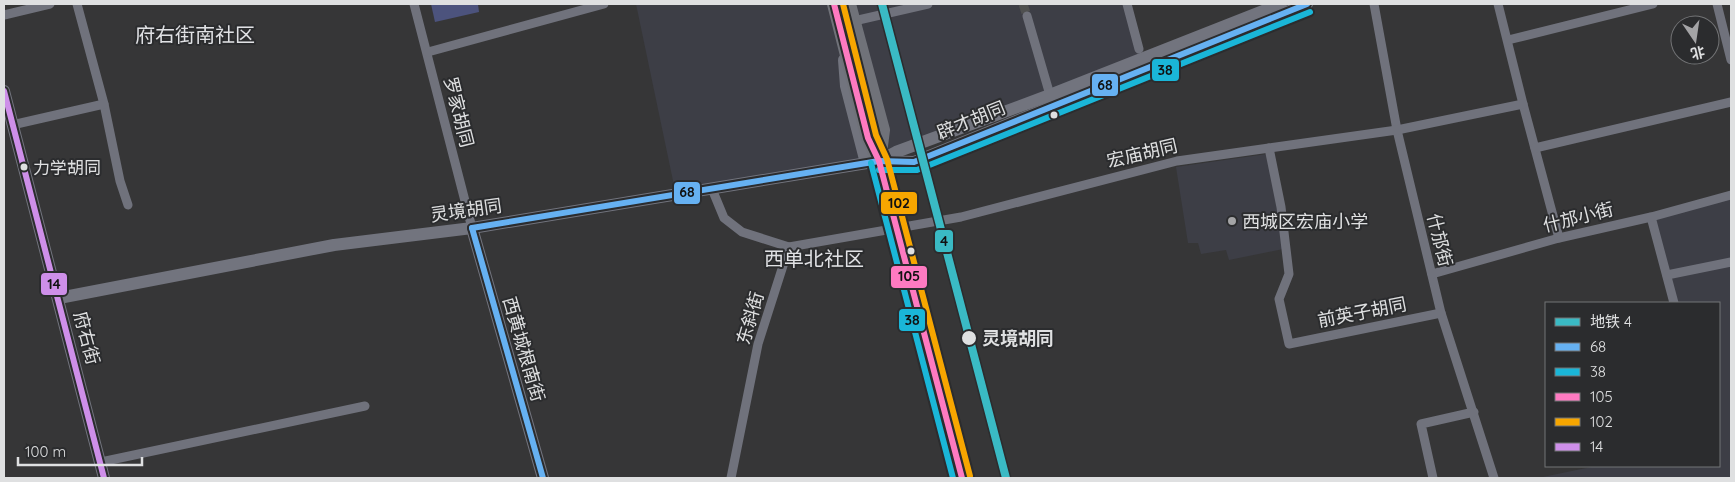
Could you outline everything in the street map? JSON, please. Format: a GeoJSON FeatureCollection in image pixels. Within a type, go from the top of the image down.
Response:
{"type":"FeatureCollection","features":[{"type":"Feature","properties":{"kind":"main road"},"geometry":{"type":"LineString","coordinates":[[834,4],[873,162],[898,228],[962,478]]}},
{"type":"Feature","properties":{"kind":"main road"},"geometry":{"type":"LineString","coordinates":[[850,4],[883,130],[873,162]]}},
{"type":"Feature","properties":{"kind":"main road","name":"辟才胡同"},"geometry":{"type":"LineString","coordinates":[[873,162],[1050,95],[1280,4]]}},
{"type":"Feature","properties":{"kind":"main road","name":"辟才胡同"},"geometry":{"type":"LineString","coordinates":[[873,162],[914,162],[1307,4]]}},
{"type":"Feature","properties":{"kind":"main road","name":"府右街"},"geometry":{"type":"LineString","coordinates":[[4,91],[104,478]]}},
{"type":"Feature","properties":{"kind":"main road","name":"灵境胡同"},"geometry":{"type":"LineString","coordinates":[[59,298],[334,245],[472,228],[873,162]]}},
{"type":"Feature","properties":{"kind":"main road","name":"西黄城根南街"},"geometry":{"type":"LineString","coordinates":[[472,228],[543,478]]}},
{"type":"Feature","properties":{"kind":"street"},"geometry":{"type":"LineString","coordinates":[[4,15],[50,4]]}},
{"type":"Feature","properties":{"kind":"street"},"geometry":{"type":"LineString","coordinates":[[77,4],[104,104],[120,181],[128,205]]}},
{"type":"Feature","properties":{"kind":"street","name":"罗家胡同"},"geometry":{"type":"LineString","coordinates":[[414,4],[428,52],[472,228]]}},
{"type":"Feature","properties":{"kind":"street"},"geometry":{"type":"LineString","coordinates":[[428,52],[604,4]]}},
{"type":"Feature","properties":{"kind":"street"},"geometry":{"type":"LineString","coordinates":[[854,21],[928,4]]}},
{"type":"Feature","properties":{"kind":"street"},"geometry":{"type":"LineString","coordinates":[[1127,4],[1139,49]]}},
{"type":"Feature","properties":{"kind":"street","name":"什邡街"},"geometry":{"type":"LineString","coordinates":[[1374,4],[1397,130],[1441,313],[1494,478]]}},
{"type":"Feature","properties":{"kind":"street"},"geometry":{"type":"LineString","coordinates":[[1498,4],[1559,238]]}},
{"type":"Feature","properties":{"kind":"street"},"geometry":{"type":"LineString","coordinates":[[1508,40],[1652,4]]}},
{"type":"Feature","properties":{"kind":"street"},"geometry":{"type":"LineString","coordinates":[[1717,4],[1731,58]]}},
{"type":"Feature","properties":{"kind":"street"},"geometry":{"type":"LineString","coordinates":[[1027,16],[1050,95]]}},
{"type":"Feature","properties":{"kind":"street"},"geometry":{"type":"LineString","coordinates":[[1535,148],[1731,102]]}},
{"type":"Feature","properties":{"kind":"street"},"geometry":{"type":"LineString","coordinates":[[12,125],[104,104]]}},
{"type":"Feature","properties":{"kind":"street","name":"宏庙胡同"},"geometry":{"type":"LineString","coordinates":[[898,228],[961,217],[1177,161],[1397,130],[1523,104]]}},
{"type":"Feature","properties":{"kind":"street","name":"前英子胡同"},"geometry":{"type":"LineString","coordinates":[[1269,148],[1281,206],[1289,274],[1278,299],[1289,344],[1441,313]]}},
{"type":"Feature","properties":{"kind":"street"},"geometry":{"type":"LineString","coordinates":[[712,189],[724,218],[742,232],[789,247],[898,228]]}},
{"type":"Feature","properties":{"kind":"street","name":"什邡小街"},"geometry":{"type":"LineString","coordinates":[[1432,274],[1559,238],[1651,217],[1731,195]]}},
{"type":"Feature","properties":{"kind":"street"},"geometry":{"type":"LineString","coordinates":[[1651,217],[1674,302]]}},
{"type":"Feature","properties":{"kind":"street","name":"东斜街"},"geometry":{"type":"LineString","coordinates":[[731,478],[758,344],[789,247]]}},
{"type":"Feature","properties":{"kind":"street"},"geometry":{"type":"LineString","coordinates":[[1667,276],[1731,262]]}},
{"type":"Feature","properties":{"kind":"street"},"geometry":{"type":"LineString","coordinates":[[101,462],[365,406]]}},
{"type":"Feature","properties":{"kind":"street"},"geometry":{"type":"LineString","coordinates":[[1433,478],[1421,424],[1474,412]]}},
{"type":"Feature","properties":{"kind":"shaded area"},"geometry":{"type":"Polygon","coordinates":[[[431,4],[478,4],[479,12],[435,22],[431,4]]]}},
{"type":"Feature","properties":{"kind":"shaded area"},"geometry":{"type":"Polygon","coordinates":[[[636,4],[1127,4],[1141,58],[887,157],[676,195],[636,4]]]}},
{"type":"Feature","properties":{"kind":"shaded area","name":"西城区宏庙小学"},"geometry":{"type":"Polygon","coordinates":[[[1267,154],[1283,249],[1229,260],[1226,250],[1201,254],[1198,243],[1188,243],[1176,167],[1267,154]]]}},
{"type":"Feature","properties":{"kind":"shaded area"},"geometry":{"type":"Polygon","coordinates":[[[1731,195],[1731,478],[1538,478],[1591,467],[1720,467],[1720,302],[1673,302],[1651,217],[1731,195]]]}},
{"type":"Feature","properties":{"kind":"tunnel"},"geometry":{"type":"LineString","coordinates":[[1023,4],[1027,16]]}},
{"type":"Feature","properties":{"kind":"metro line","name":"4"},"geometry":{"type":"LineString","coordinates":[[882,4],[1006,478]]}},
{"type":"Feature","properties":{"kind":"transit line","name":"105"},"geometry":{"type":"LineString","coordinates":[[834,4],[868,138],[879,161],[962,478]]}},
{"type":"Feature","properties":{"kind":"transit line","name":"102"},"geometry":{"type":"LineString","coordinates":[[843,4],[876,135],[887,159],[970,476]]}},
{"type":"Feature","properties":{"kind":"transit line","name":"68"},"geometry":{"type":"LineString","coordinates":[[472,228],[879,161],[914,162],[1307,4]]}},
{"type":"Feature","properties":{"kind":"transit line","name":"38"},"geometry":{"type":"LineString","coordinates":[[879,170],[917,170],[1310,12]]}},
{"type":"Feature","properties":{"kind":"transit line","name":"14"},"geometry":{"type":"LineString","coordinates":[[4,91],[104,478]]}},
{"type":"Feature","properties":{"kind":"transit line","name":"38"},"geometry":{"type":"LineString","coordinates":[[871,163],[953,478]]}},
{"type":"Feature","properties":{"kind":"transit line","name":"68"},"geometry":{"type":"LineString","coordinates":[[472,228],[543,478]]}},
{"type":"Feature","properties":{"kind":"place","name":"力学胡同"},"geometry":{"type":"Point","coordinates":[24,167]}},
{"type":"Feature","properties":{"kind":"place","name":"西城区宏庙小学"},"geometry":{"type":"Point","coordinates":[1232,221]}},
{"type":"Feature","properties":{"kind":"place","name":"灵境胡同"},"geometry":{"type":"Point","coordinates":[969,338]}},
{"type":"Feature","properties":{"kind":"district","name":"府右街南社区"},"geometry":{"type":"Point","coordinates":[195,34]}},
{"type":"Feature","properties":{"kind":"district","name":"西单北社区"},"geometry":{"type":"Point","coordinates":[814,258]}}]}
